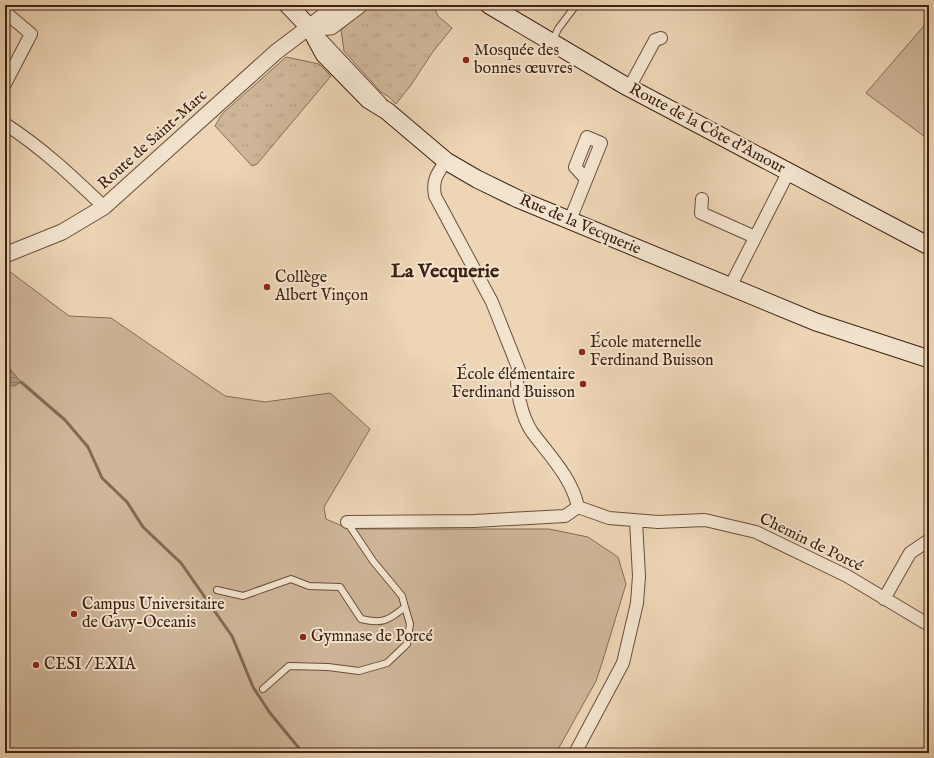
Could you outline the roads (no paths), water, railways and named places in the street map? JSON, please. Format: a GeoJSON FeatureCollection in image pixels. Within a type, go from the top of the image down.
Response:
{"type":"FeatureCollection","features":[{"type":"Feature","properties":{"kind":"main road","name":"Rue de la Vecquerie"},"geometry":{"type":"LineString","coordinates":[[288,5],[310,28],[324,54],[369,100],[387,111],[446,161],[498,189],[730,287],[851,335],[929,359]]}},
{"type":"Feature","properties":{"kind":"main road","name":"Route de la Côte d'Amour"},"geometry":{"type":"LineString","coordinates":[[489,5],[630,88],[929,245]]}},
{"type":"Feature","properties":{"kind":"street","name":"Route de Saint-Marc"},"geometry":{"type":"LineString","coordinates":[[5,255],[62,232],[104,208],[276,52],[301,32],[310,28],[338,5]]}},
{"type":"Feature","properties":{"kind":"street"},"geometry":{"type":"LineString","coordinates":[[310,28],[331,27],[360,5]]}},
{"type":"Feature","properties":{"kind":"street"},"geometry":{"type":"LineString","coordinates":[[5,12],[31,34],[5,84]]}},
{"type":"Feature","properties":{"kind":"street"},"geometry":{"type":"LineString","coordinates":[[630,88],[655,40],[661,38]]}},
{"type":"Feature","properties":{"kind":"street"},"geometry":{"type":"LineString","coordinates":[[5,124],[20,134],[68,173],[104,208]]}},
{"type":"Feature","properties":{"kind":"street"},"geometry":{"type":"LineString","coordinates":[[347,522],[474,521],[565,516],[578,507],[575,493],[541,442],[531,431],[518,396],[516,376],[519,370],[492,302],[435,196],[433,186],[435,178],[446,161]]}},
{"type":"Feature","properties":{"kind":"street"},"geometry":{"type":"LineString","coordinates":[[730,287],[789,171]]}},
{"type":"Feature","properties":{"kind":"street"},"geometry":{"type":"LineString","coordinates":[[570,220],[586,179]]}},
{"type":"Feature","properties":{"kind":"street"},"geometry":{"type":"LineString","coordinates":[[702,199],[701,213],[755,237]]}},
{"type":"Feature","properties":{"kind":"street","name":"Chemin de Porcé"},"geometry":{"type":"LineString","coordinates":[[578,507],[609,518],[658,522],[705,520],[756,532],[847,576],[929,625]]}},
{"type":"Feature","properties":{"kind":"street"},"geometry":{"type":"LineString","coordinates":[[575,753],[623,663],[637,603],[639,576],[636,520]]}},
{"type":"Feature","properties":{"kind":"street"},"geometry":{"type":"LineString","coordinates":[[884,599],[910,553],[929,540]]}},
{"type":"Feature","properties":{"kind":"lane"},"geometry":{"type":"LineString","coordinates":[[554,38],[558,29],[576,5]]}},
{"type":"Feature","properties":{"kind":"lane"},"geometry":{"type":"LineString","coordinates":[[263,689],[289,666],[328,667],[359,671],[387,663],[407,644],[410,624],[402,596],[373,561],[347,522]]}},
{"type":"Feature","properties":{"kind":"lane"},"geometry":{"type":"LineString","coordinates":[[216,590],[243,596],[291,579],[309,586],[340,587],[360,619],[374,622],[389,620],[405,607]]}},
{"type":"Feature","properties":{"kind":"waterway"},"geometry":{"type":"LineString","coordinates":[[21,382],[65,420],[88,447],[102,478],[127,502],[143,527],[181,563],[232,636],[253,687],[270,713],[303,753]]}},
{"type":"Feature","properties":{"kind":"place","name":"Mosquée des bonnes œuvres"},"geometry":{"type":"Point","coordinates":[466,60]}},
{"type":"Feature","properties":{"kind":"place","name":"Collège Albert Vinçon"},"geometry":{"type":"Point","coordinates":[267,287]}},
{"type":"Feature","properties":{"kind":"place","name":"École maternelle Ferdinand Buisson"},"geometry":{"type":"Point","coordinates":[582,352]}},
{"type":"Feature","properties":{"kind":"place","name":"École élémentaire Ferdinand Buisson"},"geometry":{"type":"Point","coordinates":[583,384]}},
{"type":"Feature","properties":{"kind":"place","name":"Campus Universitaire de Gavy-Oceanis"},"geometry":{"type":"Point","coordinates":[74,614]}},
{"type":"Feature","properties":{"kind":"place","name":"Gymnase de Porcé"},"geometry":{"type":"Point","coordinates":[303,637]}},
{"type":"Feature","properties":{"kind":"place","name":"CESI / EXIA"},"geometry":{"type":"Point","coordinates":[36,665]}},
{"type":"Feature","properties":{"kind":"district","name":"La Vecquerie"},"geometry":{"type":"Point","coordinates":[445,271]}}]}
